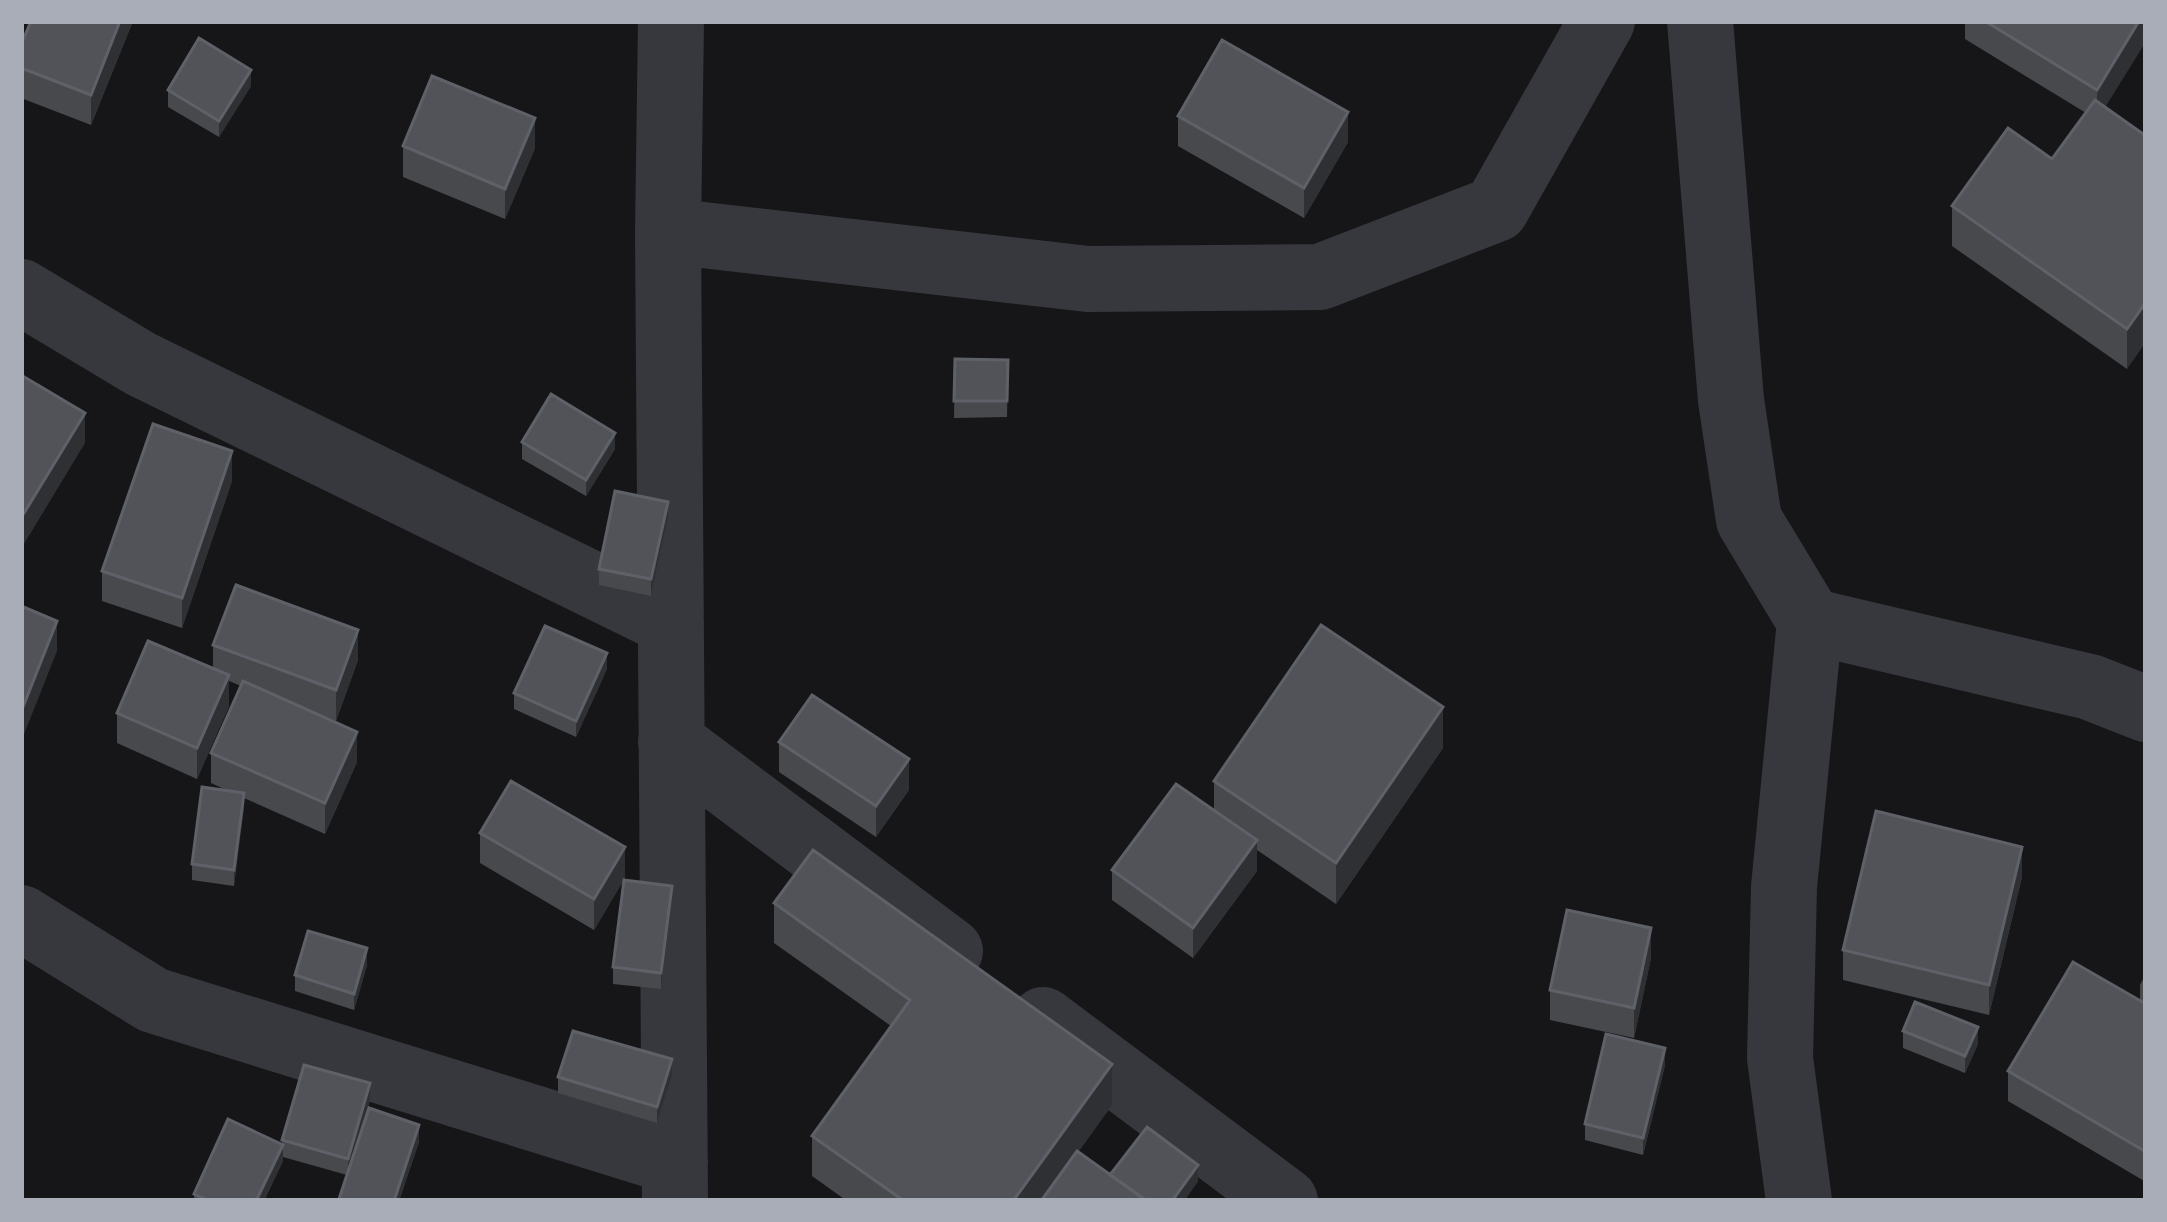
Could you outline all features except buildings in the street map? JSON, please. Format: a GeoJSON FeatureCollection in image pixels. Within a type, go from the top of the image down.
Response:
{"type":"FeatureCollection","features":[{"type":"Feature","properties":{"kind":"street"},"geometry":{"type":"LineString","coordinates":[[668,230],[1088,279],[1320,277],[1496,209],[1603,21]]}},
{"type":"Feature","properties":{"kind":"street"},"geometry":{"type":"LineString","coordinates":[[1700,21],[1731,400],[1749,520],[1810,621],[1784,887],[1780,1037],[1799,1201]]}},
{"type":"Feature","properties":{"kind":"street"},"geometry":{"type":"LineString","coordinates":[[21,918],[153,1000],[675,1182],[668,230],[656,31]]}},
{"type":"Feature","properties":{"kind":"street"},"geometry":{"type":"LineString","coordinates":[[21,292],[141,364],[670,623]]}},
{"type":"Feature","properties":{"kind":"street"},"geometry":{"type":"LineString","coordinates":[[1810,621],[2090,687],[2146,709]]}},
{"type":"Feature","properties":{"kind":"street"},"geometry":{"type":"LineString","coordinates":[[671,742],[1285,1201]]}}]}
